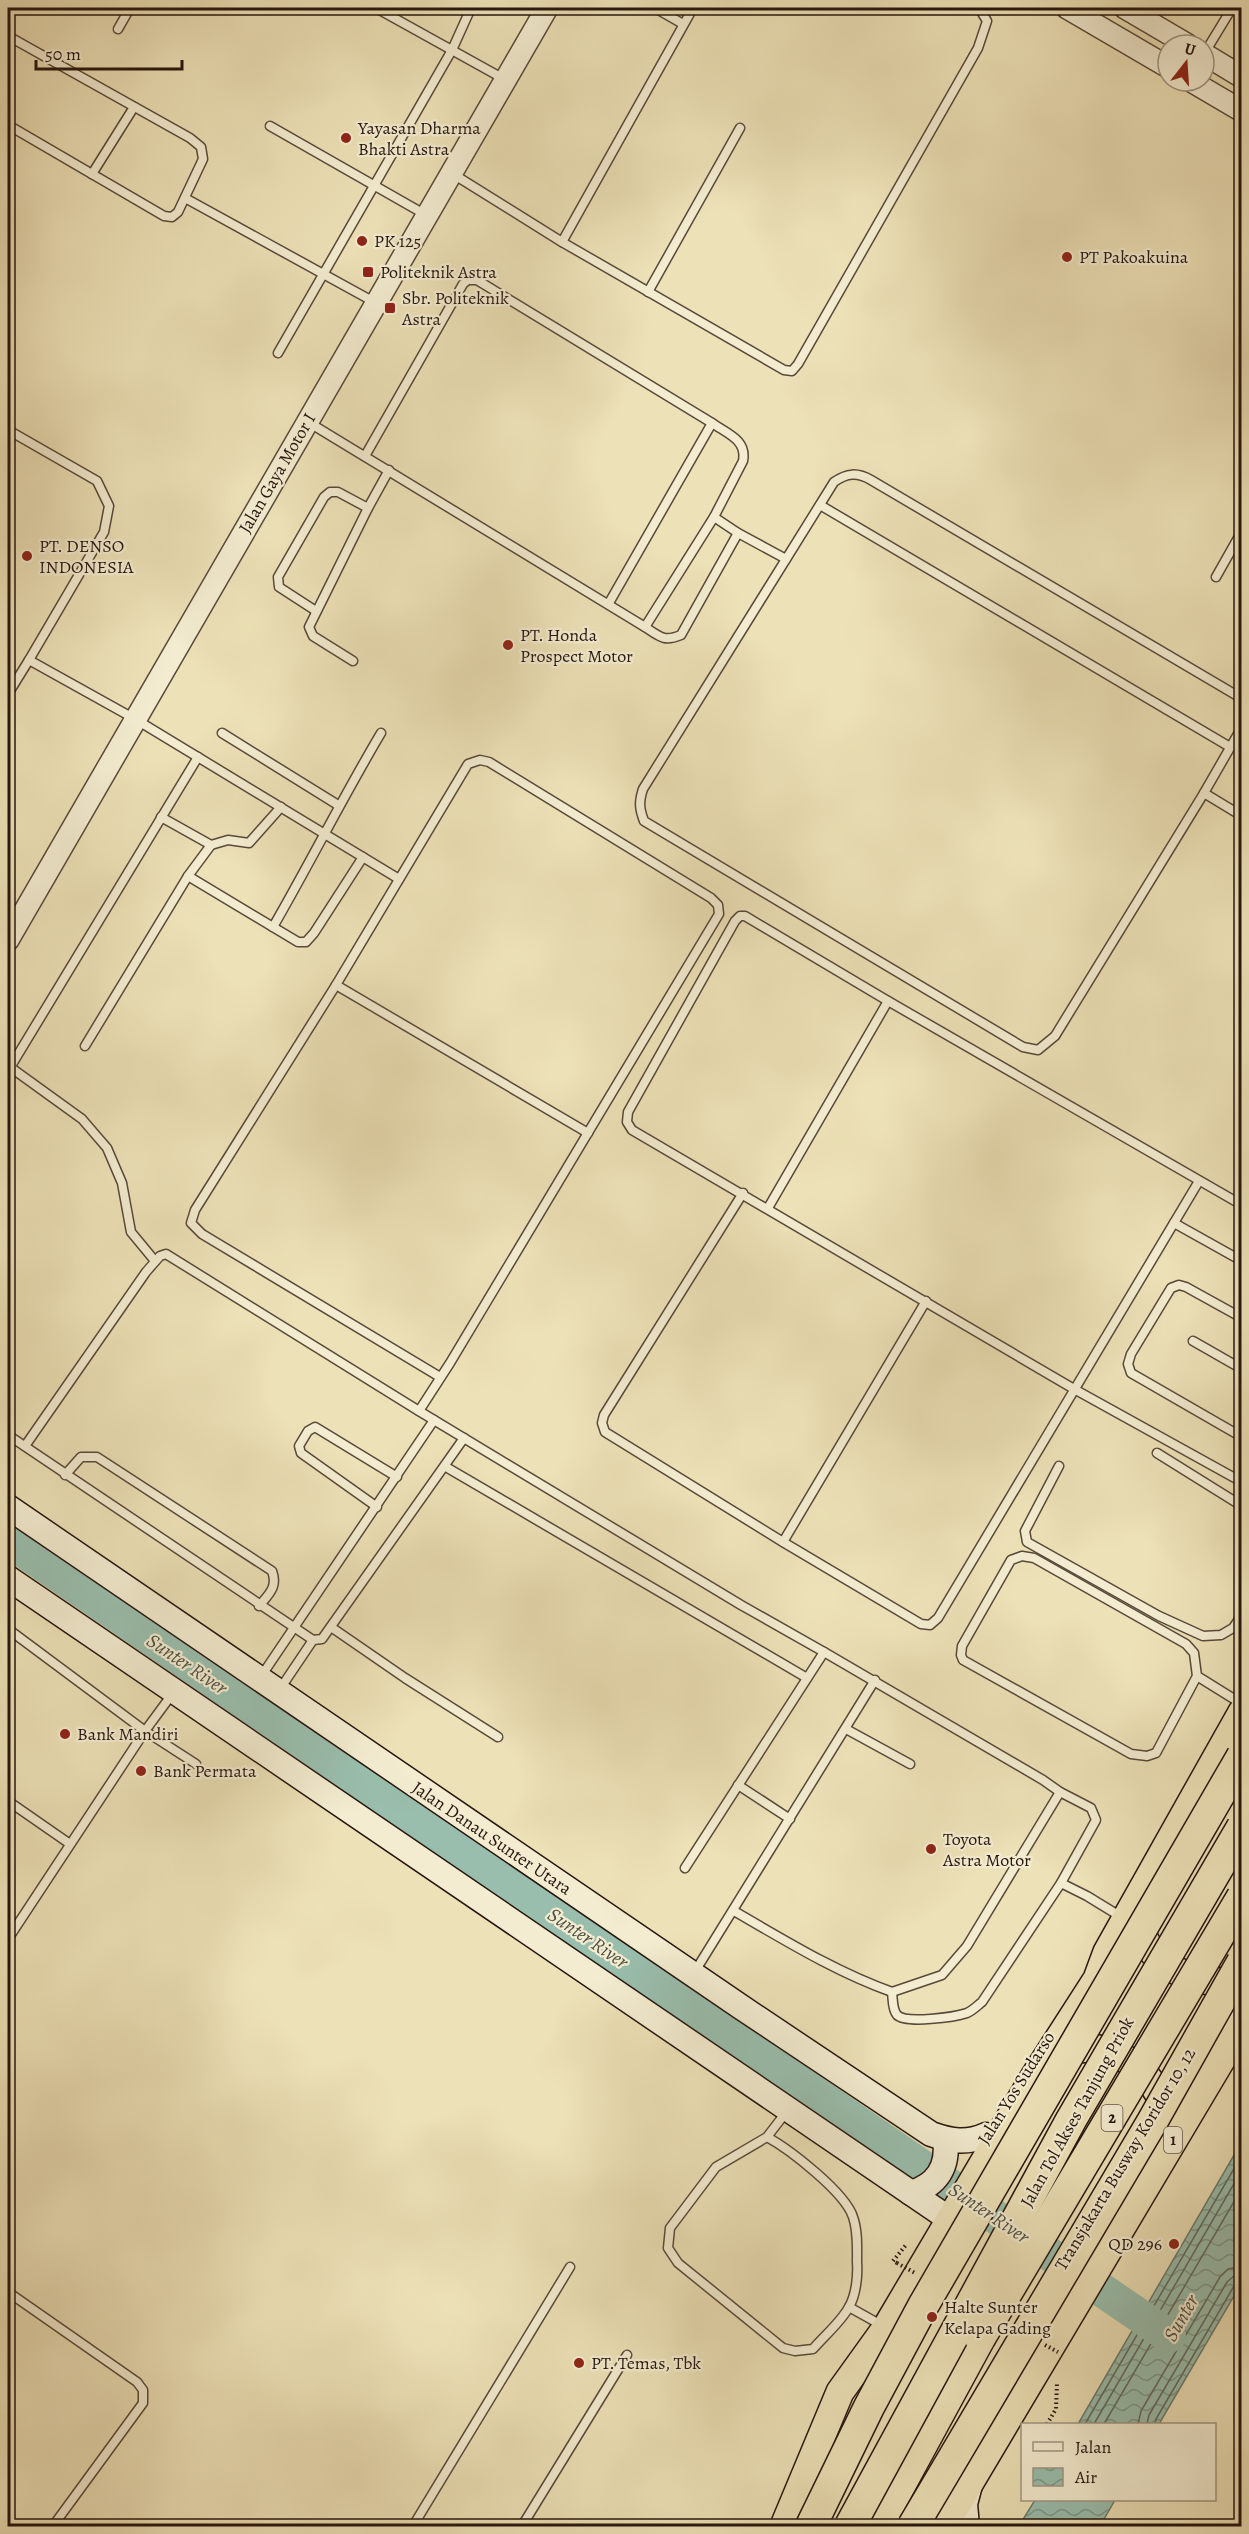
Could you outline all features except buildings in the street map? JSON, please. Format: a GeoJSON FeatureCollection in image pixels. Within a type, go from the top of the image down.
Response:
{"type":"FeatureCollection","features":[{"type":"Feature","properties":{"kind":"highway","name":"Jalan Yos Sudarso"},"geometry":{"type":"LineString","coordinates":[[945,2194],[1036,2074],[1096,1979],[1107,1952],[1242,1712]]}},
{"type":"Feature","properties":{"kind":"highway"},"geometry":{"type":"LineString","coordinates":[[811,2526],[869,2407],[923,2306],[1242,1756]]}},
{"type":"Feature","properties":{"kind":"highway","name":"Jalan Tol Akses Tanjung Priok"},"geometry":{"type":"LineString","coordinates":[[850,2526],[1071,2120],[1242,1827]]}},
{"type":"Feature","properties":{"kind":"highway"},"geometry":{"type":"LineString","coordinates":[[1143,1890],[1140,1906],[1141,1931],[1158,1957],[1182,1975],[1197,1980],[1228,1983],[1242,1980]]}},
{"type":"Feature","properties":{"kind":"highway","name":"Jalan Tol Akses Tanjung Priok"},"geometry":{"type":"LineString","coordinates":[[878,2526],[980,2338],[1242,1897]]}},
{"type":"Feature","properties":{"kind":"highway","name":"Jalan Yos Sudarso"},"geometry":{"type":"LineString","coordinates":[[793,2526],[850,2395],[878,2344],[945,2194],[986,2135],[1088,1974],[1107,1952]]}},
{"type":"Feature","properties":{"kind":"highway"},"geometry":{"type":"LineString","coordinates":[[913,2526],[1152,2122],[1242,1962]]}},
{"type":"Feature","properties":{"kind":"highway","name":"1"},"geometry":{"type":"LineString","coordinates":[[944,2526],[1106,2256],[1167,2131],[1242,2025]]}},
{"type":"Feature","properties":{"kind":"highway"},"geometry":{"type":"LineString","coordinates":[[1036,2074],[1056,2058],[1076,2049],[1091,2049],[1121,2056],[1146,2074],[1155,2087],[1163,2101],[1167,2131]]}},
{"type":"Feature","properties":{"kind":"highway","name":"Jalan Yos Sudarso"},"geometry":{"type":"LineString","coordinates":[[784,2526],[840,2392],[878,2344]]}},
{"type":"Feature","properties":{"kind":"main road","name":"Jalan Danau Sunter Utara"},"geometry":{"type":"LineString","coordinates":[[8,1507],[693,1975],[931,2134],[964,2142],[986,2135]]}},
{"type":"Feature","properties":{"kind":"main road"},"geometry":{"type":"LineString","coordinates":[[8,1578],[788,2110],[945,2194],[945,2139]]}},
{"type":"Feature","properties":{"kind":"main road"},"geometry":{"type":"LineString","coordinates":[[967,2526],[965,2505],[970,2482]]}},
{"type":"Feature","properties":{"kind":"street","name":"Jalan Gaya Motor I"},"geometry":{"type":"LineString","coordinates":[[8,940],[547,8]]}},
{"type":"Feature","properties":{"kind":"street"},"geometry":{"type":"LineString","coordinates":[[1067,8],[1156,60]]}},
{"type":"Feature","properties":{"kind":"street"},"geometry":{"type":"LineString","coordinates":[[1125,8],[1168,33]]}},
{"type":"Feature","properties":{"kind":"street"},"geometry":{"type":"LineString","coordinates":[[1215,95],[1235,74],[1216,62]]}},
{"type":"Feature","properties":{"kind":"street"},"geometry":{"type":"LineString","coordinates":[[1212,93],[1242,111]]}},
{"type":"Feature","properties":{"kind":"lane"},"geometry":{"type":"LineString","coordinates":[[118,29],[130,8]]}},
{"type":"Feature","properties":{"kind":"lane"},"geometry":{"type":"LineString","coordinates":[[376,8],[505,80]]}},
{"type":"Feature","properties":{"kind":"lane"},"geometry":{"type":"LineString","coordinates":[[278,353],[452,50],[471,8]]}},
{"type":"Feature","properties":{"kind":"lane"},"geometry":{"type":"LineString","coordinates":[[655,8],[683,24]]}},
{"type":"Feature","properties":{"kind":"lane"},"geometry":{"type":"LineString","coordinates":[[562,242],[693,8]]}},
{"type":"Feature","properties":{"kind":"lane"},"geometry":{"type":"LineString","coordinates":[[451,173],[648,292],[784,370],[792,371],[978,48],[987,21],[979,8]]}},
{"type":"Feature","properties":{"kind":"lane"},"geometry":{"type":"LineString","coordinates":[[1216,34],[1232,8]]}},
{"type":"Feature","properties":{"kind":"lane"},"geometry":{"type":"LineString","coordinates":[[8,36],[190,138],[201,147],[203,159],[178,212],[172,217],[164,216],[8,125]]}},
{"type":"Feature","properties":{"kind":"lane"},"geometry":{"type":"LineString","coordinates":[[92,174],[134,107]]}},
{"type":"Feature","properties":{"kind":"lane"},"geometry":{"type":"LineString","coordinates":[[270,126],[426,215]]}},
{"type":"Feature","properties":{"kind":"lane"},"geometry":{"type":"LineString","coordinates":[[648,292],[740,129]]}},
{"type":"Feature","properties":{"kind":"lane"},"geometry":{"type":"LineString","coordinates":[[185,198],[376,303]]}},
{"type":"Feature","properties":{"kind":"lane"},"geometry":{"type":"LineString","coordinates":[[365,456],[463,284],[468,280],[477,280],[712,423],[742,443],[745,451],[743,461],[714,517],[645,627]]}},
{"type":"Feature","properties":{"kind":"lane"},"geometry":{"type":"LineString","coordinates":[[307,421],[609,603],[662,638],[670,639],[681,635],[738,533]]}},
{"type":"Feature","properties":{"kind":"lane"},"geometry":{"type":"LineString","coordinates":[[609,603],[712,423]]}},
{"type":"Feature","properties":{"kind":"lane"},"geometry":{"type":"LineString","coordinates":[[8,430],[98,481],[109,506],[104,532],[8,694]]}},
{"type":"Feature","properties":{"kind":"lane"},"geometry":{"type":"LineString","coordinates":[[354,662],[313,636],[309,627],[389,470]]}},
{"type":"Feature","properties":{"kind":"lane"},"geometry":{"type":"LineString","coordinates":[[1242,702],[1226,689],[860,474],[842,476],[834,482],[643,789],[639,800],[644,821],[1023,1047],[1038,1050],[1055,1036],[1204,794],[1242,727]]}},
{"type":"Feature","properties":{"kind":"lane"},"geometry":{"type":"LineString","coordinates":[[316,611],[279,587],[278,577],[324,497],[330,492],[338,492],[368,508]]}},
{"type":"Feature","properties":{"kind":"lane"},"geometry":{"type":"LineString","coordinates":[[820,505],[1230,747]]}},
{"type":"Feature","properties":{"kind":"lane"},"geometry":{"type":"LineString","coordinates":[[714,517],[786,559]]}},
{"type":"Feature","properties":{"kind":"lane"},"geometry":{"type":"LineString","coordinates":[[1216,577],[1242,531]]}},
{"type":"Feature","properties":{"kind":"lane"},"geometry":{"type":"LineString","coordinates":[[29,660],[135,719],[399,879]]}},
{"type":"Feature","properties":{"kind":"lane"},"geometry":{"type":"LineString","coordinates":[[222,733],[338,805]]}},
{"type":"Feature","properties":{"kind":"lane"},"geometry":{"type":"LineString","coordinates":[[273,927],[326,834],[338,805],[381,733]]}},
{"type":"Feature","properties":{"kind":"lane"},"geometry":{"type":"LineString","coordinates":[[155,1261],[131,1232],[122,1183],[107,1148],[82,1119],[9,1069],[198,757]]}},
{"type":"Feature","properties":{"kind":"lane"},"geometry":{"type":"LineString","coordinates":[[419,1411],[440,1377],[588,1133],[719,914],[718,905],[711,898],[500,769],[480,760],[468,764],[336,985],[195,1210],[191,1223],[202,1234],[440,1377]]}},
{"type":"Feature","properties":{"kind":"lane"},"geometry":{"type":"LineString","coordinates":[[1204,794],[1242,816]]}},
{"type":"Feature","properties":{"kind":"lane"},"geometry":{"type":"LineString","coordinates":[[85,1046],[188,876],[211,845],[228,840],[249,843],[280,807]]}},
{"type":"Feature","properties":{"kind":"lane"},"geometry":{"type":"LineString","coordinates":[[161,817],[211,845]]}},
{"type":"Feature","properties":{"kind":"lane"},"geometry":{"type":"LineString","coordinates":[[188,876],[298,942],[306,942],[363,857]]}},
{"type":"Feature","properties":{"kind":"lane"},"geometry":{"type":"LineString","coordinates":[[1242,1205],[745,916],[740,916],[735,921],[628,1112],[627,1122],[632,1130],[743,1192],[1074,1389],[1242,1482]]}},
{"type":"Feature","properties":{"kind":"lane"},"geometry":{"type":"LineString","coordinates":[[336,985],[588,1133]]}},
{"type":"Feature","properties":{"kind":"lane"},"geometry":{"type":"LineString","coordinates":[[768,1208],[888,1001]]}},
{"type":"Feature","properties":{"kind":"lane"},"geometry":{"type":"LineString","coordinates":[[743,1192],[604,1415],[602,1424],[605,1432],[921,1624],[930,1625],[938,1618],[1199,1181]]}},
{"type":"Feature","properties":{"kind":"lane"},"geometry":{"type":"LineString","coordinates":[[1174,1223],[1242,1261]]}},
{"type":"Feature","properties":{"kind":"lane"},"geometry":{"type":"LineString","coordinates":[[25,1446],[155,1261],[160,1256],[171,1256],[419,1411],[741,1605],[875,1680],[1090,1809],[1096,1820],[1061,1883],[982,2002],[969,2012],[952,2017],[905,2019],[897,2015],[893,2007],[892,1992]]}},
{"type":"Feature","properties":{"kind":"lane"},"geometry":{"type":"LineString","coordinates":[[1242,1318],[1186,1287],[1179,1285],[1171,1288],[1131,1354],[1128,1364],[1131,1373],[1242,1437]]}},
{"type":"Feature","properties":{"kind":"lane"},"geometry":{"type":"LineString","coordinates":[[783,1542],[926,1301]]}},
{"type":"Feature","properties":{"kind":"lane"},"geometry":{"type":"LineString","coordinates":[[1193,1341],[1242,1369]]}},
{"type":"Feature","properties":{"kind":"lane"},"geometry":{"type":"LineString","coordinates":[[268,1685],[295,1628],[434,1420]]}},
{"type":"Feature","properties":{"kind":"lane"},"geometry":{"type":"LineString","coordinates":[[377,1507],[302,1452],[299,1446],[308,1431],[315,1427],[398,1477]]}},
{"type":"Feature","properties":{"kind":"lane"},"geometry":{"type":"LineString","coordinates":[[8,1435],[259,1606],[313,1640]]}},
{"type":"Feature","properties":{"kind":"lane"},"geometry":{"type":"LineString","coordinates":[[268,1685],[313,1640],[322,1639],[446,1467],[464,1438]]}},
{"type":"Feature","properties":{"kind":"lane"},"geometry":{"type":"LineString","coordinates":[[1157,1453],[1242,1506]]}},
{"type":"Feature","properties":{"kind":"lane"},"geometry":{"type":"LineString","coordinates":[[65,1475],[81,1457],[97,1458],[272,1571],[275,1580],[273,1590],[259,1606]]}},
{"type":"Feature","properties":{"kind":"lane"},"geometry":{"type":"LineString","coordinates":[[1059,1466],[1025,1531],[1027,1542],[1159,1616],[1203,1636],[1221,1635],[1233,1628],[1242,1615]]}},
{"type":"Feature","properties":{"kind":"lane"},"geometry":{"type":"LineString","coordinates":[[446,1467],[807,1678]]}},
{"type":"Feature","properties":{"kind":"lane"},"geometry":{"type":"LineString","coordinates":[[1022,1556],[1034,1558],[1186,1644],[1194,1653],[1197,1677],[1156,1753],[1147,1756],[1131,1754],[963,1660],[962,1646],[1011,1560],[1022,1556]]}},
{"type":"Feature","properties":{"kind":"lane"},"geometry":{"type":"LineString","coordinates":[[331,1627],[405,1678],[498,1737]]}},
{"type":"Feature","properties":{"kind":"lane"},"geometry":{"type":"LineString","coordinates":[[8,1629],[145,1731],[196,1764]]}},
{"type":"Feature","properties":{"kind":"lane"},"geometry":{"type":"LineString","coordinates":[[685,1868],[824,1652]]}},
{"type":"Feature","properties":{"kind":"lane"},"geometry":{"type":"LineString","coordinates":[[1197,1677],[1242,1704]]}},
{"type":"Feature","properties":{"kind":"lane"},"geometry":{"type":"LineString","coordinates":[[693,1975],[875,1680]]}},
{"type":"Feature","properties":{"kind":"lane"},"geometry":{"type":"LineString","coordinates":[[8,1939],[145,1731],[174,1692]]}},
{"type":"Feature","properties":{"kind":"lane"},"geometry":{"type":"LineString","coordinates":[[846,1729],[910,1764]]}},
{"type":"Feature","properties":{"kind":"lane"},"geometry":{"type":"LineString","coordinates":[[738,1785],[790,1819]]}},
{"type":"Feature","properties":{"kind":"lane"},"geometry":{"type":"LineString","coordinates":[[734,1911],[824,1963],[859,1980],[892,1992],[942,1975],[967,1946],[1060,1792]]}},
{"type":"Feature","properties":{"kind":"lane"},"geometry":{"type":"LineString","coordinates":[[8,1801],[70,1844]]}},
{"type":"Feature","properties":{"kind":"lane"},"geometry":{"type":"LineString","coordinates":[[1061,1883],[1126,1920]]}},
{"type":"Feature","properties":{"kind":"lane","name":"Transjakarta Busway Koridor 10, 12"},"geometry":{"type":"LineString","coordinates":[[1191,2083],[1242,1995]]}},
{"type":"Feature","properties":{"kind":"lane"},"geometry":{"type":"LineString","coordinates":[[766,2137],[778,2143],[832,2187],[853,2215],[858,2273],[849,2307],[813,2349],[795,2351],[783,2348],[678,2263],[668,2248],[670,2228],[716,2167],[766,2137],[788,2110]]}},
{"type":"Feature","properties":{"kind":"lane"},"geometry":{"type":"LineString","coordinates":[[849,2307],[878,2344],[927,2265],[945,2194]]}},
{"type":"Feature","properties":{"kind":"lane"},"geometry":{"type":"LineString","coordinates":[[414,2526],[570,2267]]}},
{"type":"Feature","properties":{"kind":"lane"},"geometry":{"type":"LineString","coordinates":[[8,2292],[137,2382],[143,2390],[143,2403],[53,2526]]}},
{"type":"Feature","properties":{"kind":"lane"},"geometry":{"type":"LineString","coordinates":[[522,2526],[627,2355]]}},
{"type":"Feature","properties":{"kind":"lane"},"geometry":{"type":"LineString","coordinates":[[803,2526],[857,2410]]}},
{"type":"Feature","properties":{"kind":"water","name":"Sunter"},"geometry":{"type":"Polygon","coordinates":[[[1241,2143],[1241,2284],[1160,2423],[1079,2423],[1241,2143]]]}},
{"type":"Feature","properties":{"kind":"water"},"geometry":{"type":"Polygon","coordinates":[[[1034,2501],[1114,2501],[1100,2526],[1019,2526],[1034,2501]]]}},
{"type":"Feature","properties":{"kind":"waterway","name":"Sunter River"},"geometry":{"type":"LineString","coordinates":[[8,1540],[1169,2336]]}},
{"type":"Feature","properties":{"kind":"waterway"},"geometry":{"type":"LineString","coordinates":[[8,1563],[18,1547]]}},
{"type":"Feature","properties":{"kind":"place","name":"Yayasan Dharma Bhakti Astra"},"geometry":{"type":"Point","coordinates":[346,138]}},
{"type":"Feature","properties":{"kind":"place","name":"PK 125"},"geometry":{"type":"Point","coordinates":[362,241]}},
{"type":"Feature","properties":{"kind":"place","name":"PT Pakoakuina"},"geometry":{"type":"Point","coordinates":[1067,257]}},
{"type":"Feature","properties":{"kind":"place","name":"Politeknik Astra"},"geometry":{"type":"Point","coordinates":[368,272]}},
{"type":"Feature","properties":{"kind":"place","name":"Sbr. Politeknik Astra"},"geometry":{"type":"Point","coordinates":[390,308]}},
{"type":"Feature","properties":{"kind":"place","name":"PT. DENSO INDONESIA"},"geometry":{"type":"Point","coordinates":[27,556]}},
{"type":"Feature","properties":{"kind":"place","name":"PT. Honda Prospect Motor"},"geometry":{"type":"Point","coordinates":[508,645]}},
{"type":"Feature","properties":{"kind":"place","name":"Bank Mandiri"},"geometry":{"type":"Point","coordinates":[65,1734]}},
{"type":"Feature","properties":{"kind":"place","name":"Bank Permata"},"geometry":{"type":"Point","coordinates":[141,1771]}},
{"type":"Feature","properties":{"kind":"place","name":"Toyota Astra Motor"},"geometry":{"type":"Point","coordinates":[931,1849]}},
{"type":"Feature","properties":{"kind":"place","name":"QD 296"},"geometry":{"type":"Point","coordinates":[1174,2244]}},
{"type":"Feature","properties":{"kind":"place","name":"Halte Sunter Kelapa Gading"},"geometry":{"type":"Point","coordinates":[932,2317]}},
{"type":"Feature","properties":{"kind":"place","name":"PT. Temas, Tbk"},"geometry":{"type":"Point","coordinates":[579,2363]}}]}
